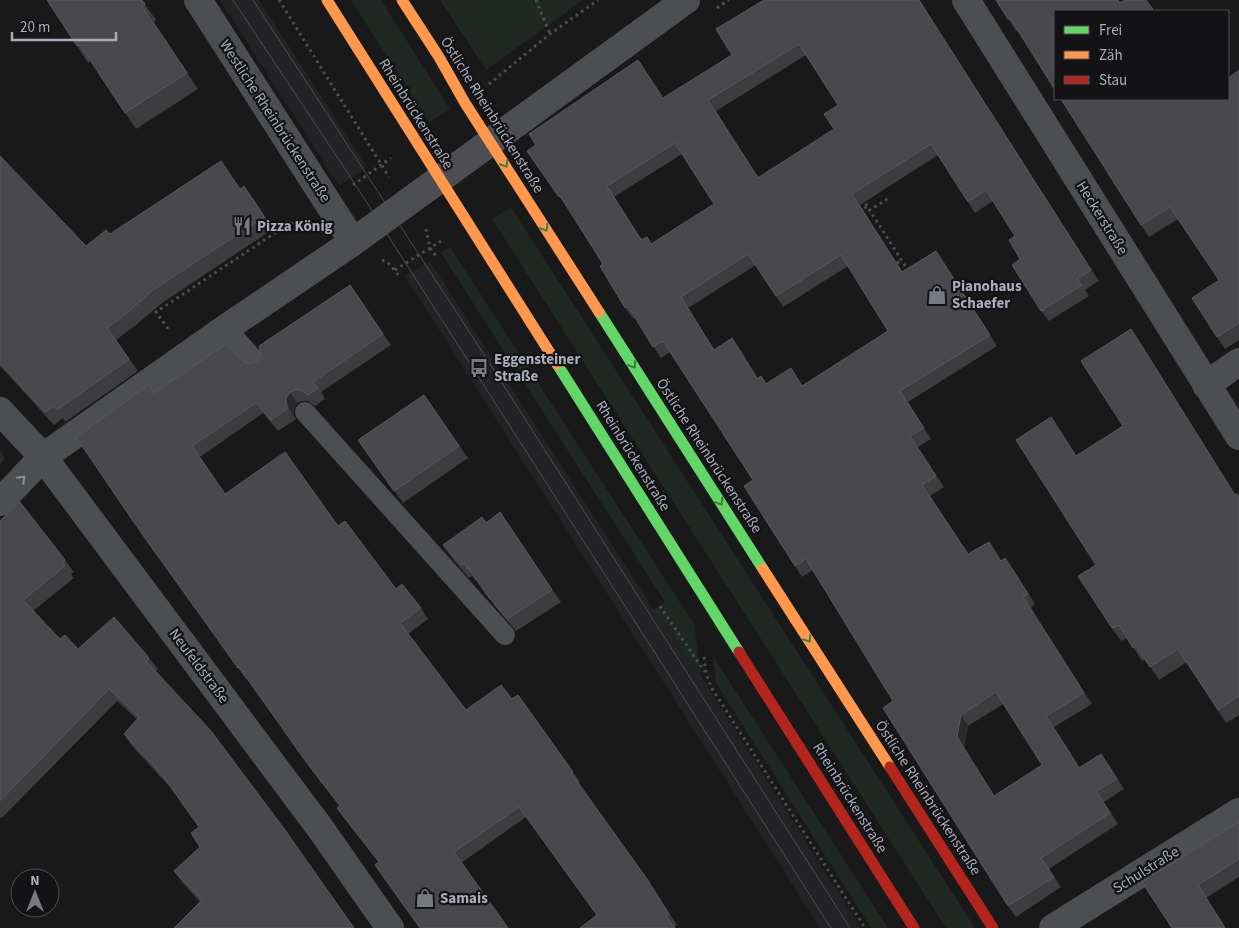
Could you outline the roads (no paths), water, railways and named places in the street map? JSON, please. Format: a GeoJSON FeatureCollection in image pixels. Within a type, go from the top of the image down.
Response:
{"type":"FeatureCollection","features":[{"type":"Feature","properties":{"kind":"main road","name":"Rheinbrückenstraße"},"geometry":{"type":"LineString","coordinates":[[327,0],[914,928]]}},
{"type":"Feature","properties":{"kind":"main road","name":"Östliche Rheinbrückenstraße"},"geometry":{"type":"LineString","coordinates":[[402,0],[439,57],[465,103],[993,928]]}},
{"type":"Feature","properties":{"kind":"street","name":"Westliche Rheinbrückenstraße"},"geometry":{"type":"LineString","coordinates":[[198,0],[353,242]]}},
{"type":"Feature","properties":{"kind":"street"},"geometry":{"type":"LineString","coordinates":[[0,502],[43,457],[226,328],[353,242],[686,0]]}},
{"type":"Feature","properties":{"kind":"street","name":"Heckerstraße"},"geometry":{"type":"LineString","coordinates":[[966,0],[1239,436]]}},
{"type":"Feature","properties":{"kind":"street"},"geometry":{"type":"LineString","coordinates":[[1206,385],[1239,362]]}},
{"type":"Feature","properties":{"kind":"street","name":"Neufeldstraße"},"geometry":{"type":"LineString","coordinates":[[0,411],[43,457],[314,820],[390,928]]}},
{"type":"Feature","properties":{"kind":"street","name":"Schulstraße"},"geometry":{"type":"LineString","coordinates":[[1053,928],[1239,812]]}},
{"type":"Feature","properties":{"kind":"lane"},"geometry":{"type":"LineString","coordinates":[[226,328],[258,363]]}},
{"type":"Feature","properties":{"kind":"lane"},"geometry":{"type":"LineString","coordinates":[[305,412],[505,635]]}},
{"type":"Feature","properties":{"kind":"tram line"},"geometry":{"type":"LineString","coordinates":[[233,0],[355,184],[831,928]]}},
{"type":"Feature","properties":{"kind":"tram line"},"geometry":{"type":"LineString","coordinates":[[253,0],[472,336],[850,928]]}},
{"type":"Feature","properties":{"kind":"place","name":"Pizza König"},"geometry":{"type":"Point","coordinates":[242,226]}},
{"type":"Feature","properties":{"kind":"place","name":"Pianohaus Schaefer"},"geometry":{"type":"Point","coordinates":[937,295]}},
{"type":"Feature","properties":{"kind":"place","name":"Eggensteiner Straße"},"geometry":{"type":"Point","coordinates":[479,368]}},
{"type":"Feature","properties":{"kind":"place","name":"Samais"},"geometry":{"type":"Point","coordinates":[425,898]}}]}
